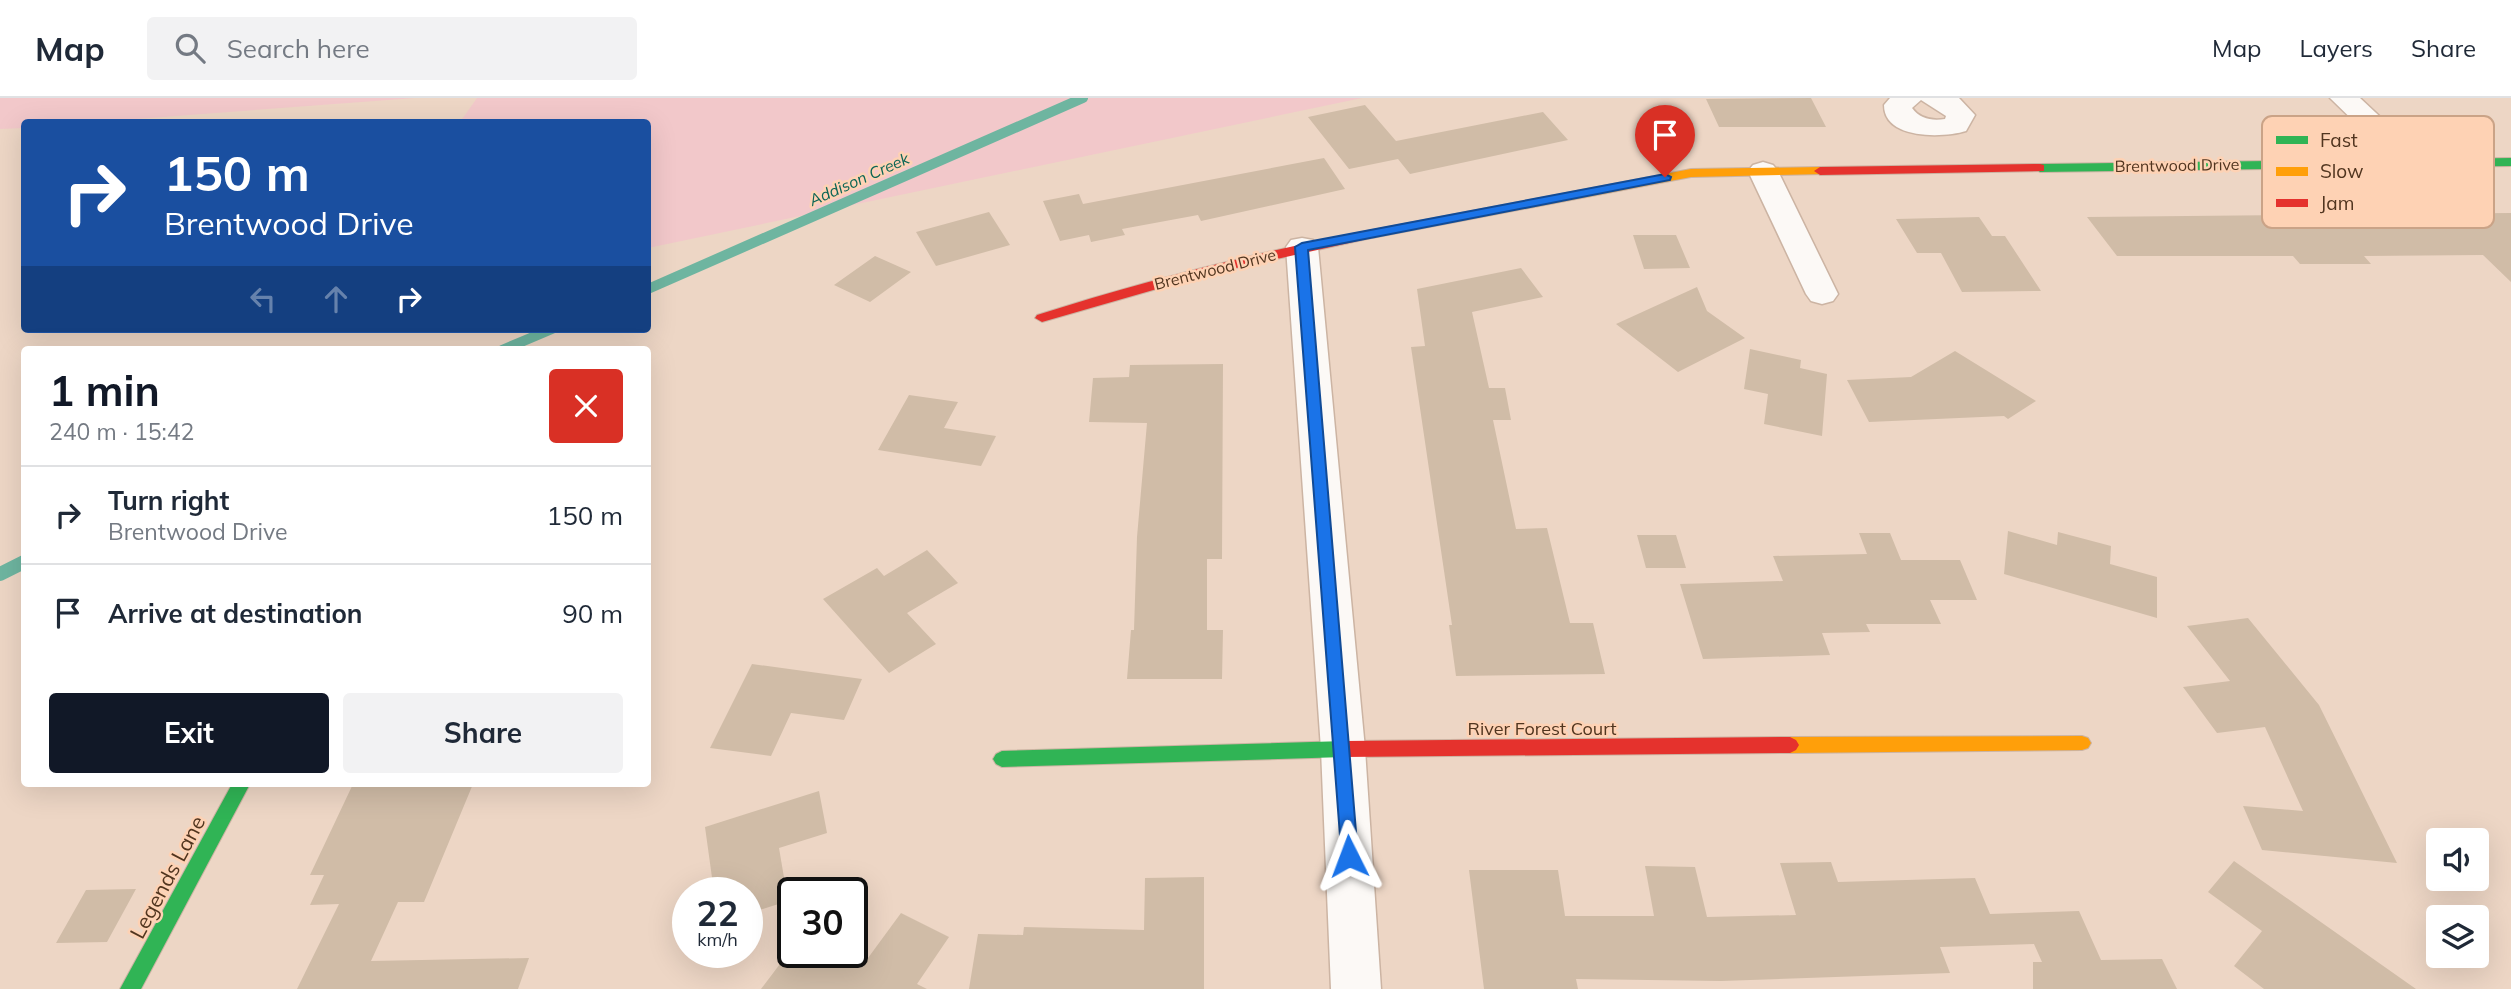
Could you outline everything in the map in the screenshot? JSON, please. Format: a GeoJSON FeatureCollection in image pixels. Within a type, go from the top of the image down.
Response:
{"type":"FeatureCollection","features":[{"type":"Feature","properties":{"kind":"street"},"geometry":{"type":"LineString","coordinates":[[1908,98],[1898,105],[1902,117],[1927,128],[1942,129],[1956,125],[1961,115],[1948,103],[1933,98]]}},
{"type":"Feature","properties":{"kind":"street"},"geometry":{"type":"LineString","coordinates":[[2344,98],[2363,116]]}},
{"type":"Feature","properties":{"kind":"street"},"geometry":{"type":"LineString","coordinates":[[1942,129],[1969,167]]}},
{"type":"Feature","properties":{"kind":"street","name":"Brentwood Drive"},"geometry":{"type":"LineString","coordinates":[[1042,318],[1128,290],[1302,247],[1691,173],[2262,164]]}},
{"type":"Feature","properties":{"kind":"street"},"geometry":{"type":"LineString","coordinates":[[1763,171],[1822,294]]}},
{"type":"Feature","properties":{"kind":"street"},"geometry":{"type":"LineString","coordinates":[[1302,247],[1343,749],[1356,989]]}},
{"type":"Feature","properties":{"kind":"street","name":"River Forest Court"},"geometry":{"type":"LineString","coordinates":[[1002,759],[1343,749],[2082,743]]}},
{"type":"Feature","properties":{"kind":"street","name":"Legends Lane"},"geometry":{"type":"LineString","coordinates":[[130,989],[239,787]]}},
{"type":"Feature","properties":{"kind":"shaded area"},"geometry":{"type":"Polygon","coordinates":[[[0,98],[415,98],[136,119],[21,119],[21,128],[0,129],[0,98]]]}},
{"type":"Feature","properties":{"kind":"shaded area"},"geometry":{"type":"Polygon","coordinates":[[[477,98],[1362,98],[651,247],[651,119],[462,119],[477,98]]]}},
{"type":"Feature","properties":{"kind":"building"},"geometry":{"type":"Polygon","coordinates":[[[1811,98],[1826,127],[1719,127],[1706,99],[1811,98]]]}},
{"type":"Feature","properties":{"kind":"building"},"geometry":{"type":"Polygon","coordinates":[[[1365,105],[1396,141],[1543,112],[1568,140],[1410,174],[1398,159],[1349,169],[1308,117],[1365,105]]]}},
{"type":"Feature","properties":{"kind":"building"},"geometry":{"type":"Polygon","coordinates":[[[1324,158],[1345,189],[1201,221],[1198,215],[1122,229],[1125,235],[1091,242],[1089,235],[1060,241],[1043,201],[1079,194],[1083,204],[1324,158]]]}},
{"type":"Feature","properties":{"kind":"building"},"geometry":{"type":"Polygon","coordinates":[[[989,212],[1010,245],[936,266],[916,232],[989,212]]]}},
{"type":"Feature","properties":{"kind":"building"},"geometry":{"type":"Polygon","coordinates":[[[2494,213],[2511,213],[2511,282],[2483,255],[2364,256],[2371,264],[2300,264],[2293,256],[2117,256],[2087,217],[2262,215],[2262,228],[2494,228],[2494,213]]]}},
{"type":"Feature","properties":{"kind":"building"},"geometry":{"type":"Polygon","coordinates":[[[1979,217],[1992,236],[2005,236],[2041,291],[1962,292],[1941,253],[1917,253],[1896,219],[1979,217]]]}},
{"type":"Feature","properties":{"kind":"building"},"geometry":{"type":"Polygon","coordinates":[[[1633,235],[1676,235],[1690,268],[1644,269],[1633,235]]]}},
{"type":"Feature","properties":{"kind":"building"},"geometry":{"type":"Polygon","coordinates":[[[875,256],[911,272],[870,302],[834,285],[875,256]]]}},
{"type":"Feature","properties":{"kind":"building"},"geometry":{"type":"Polygon","coordinates":[[[1521,268],[1543,297],[1472,312],[1489,388],[1505,388],[1511,420],[1493,420],[1516,529],[1547,528],[1570,623],[1593,623],[1605,674],[1456,676],[1449,625],[1452,625],[1411,347],[1425,346],[1417,289],[1521,268]]]}},
{"type":"Feature","properties":{"kind":"building"},"geometry":{"type":"Polygon","coordinates":[[[1697,287],[1707,311],[1745,338],[1678,372],[1616,324],[1697,287]]]}},
{"type":"Feature","properties":{"kind":"building"},"geometry":{"type":"Polygon","coordinates":[[[1750,349],[1801,360],[1800,368],[1827,374],[1822,436],[1764,424],[1768,394],[1744,389],[1750,349]]]}},
{"type":"Feature","properties":{"kind":"building"},"geometry":{"type":"Polygon","coordinates":[[[1955,351],[2036,401],[2008,419],[2004,416],[1869,422],[1847,380],[1911,377],[1955,351]]]}},
{"type":"Feature","properties":{"kind":"building"},"geometry":{"type":"Polygon","coordinates":[[[1223,364],[1222,559],[1207,559],[1207,630],[1223,630],[1222,679],[1127,679],[1131,630],[1134,630],[1137,537],[1147,423],[1089,422],[1093,378],[1129,377],[1130,365],[1223,364]]]}},
{"type":"Feature","properties":{"kind":"building"},"geometry":{"type":"Polygon","coordinates":[[[909,395],[958,402],[944,428],[996,436],[981,466],[878,450],[909,395]]]}},
{"type":"Feature","properties":{"kind":"building"},"geometry":{"type":"Polygon","coordinates":[[[2008,531],[2057,545],[2058,532],[2111,546],[2110,564],[2157,577],[2157,618],[2004,574],[2008,531]]]}},
{"type":"Feature","properties":{"kind":"building"},"geometry":{"type":"Polygon","coordinates":[[[1859,533],[1890,533],[1901,560],[1960,560],[1977,600],[1930,600],[1941,624],[1866,624],[1870,632],[1822,633],[1830,655],[1703,659],[1680,584],[1783,581],[1773,556],[1867,554],[1859,533]]]}},
{"type":"Feature","properties":{"kind":"building"},"geometry":{"type":"Polygon","coordinates":[[[1637,535],[1676,535],[1686,568],[1646,568],[1637,535]]]}},
{"type":"Feature","properties":{"kind":"building"},"geometry":{"type":"Polygon","coordinates":[[[927,550],[958,583],[907,613],[936,644],[889,673],[823,599],[877,568],[884,576],[927,550]]]}},
{"type":"Feature","properties":{"kind":"building"},"geometry":{"type":"Polygon","coordinates":[[[2248,618],[2319,705],[2397,863],[2262,850],[2243,806],[2303,811],[2265,727],[2217,733],[2183,687],[2230,681],[2187,626],[2248,618]]]}},
{"type":"Feature","properties":{"kind":"building"},"geometry":{"type":"Polygon","coordinates":[[[752,664],[862,679],[844,720],[791,713],[771,756],[710,748],[752,664]]]}},
{"type":"Feature","properties":{"kind":"building"},"geometry":{"type":"Polygon","coordinates":[[[352,787],[472,787],[424,902],[398,902],[371,961],[529,958],[518,989],[297,989],[339,904],[310,905],[324,875],[310,875],[352,787]]]}},
{"type":"Feature","properties":{"kind":"building"},"geometry":{"type":"Polygon","coordinates":[[[819,791],[827,833],[779,848],[784,877],[777,877],[777,904],[763,909],[763,877],[712,877],[705,827],[819,791]]]}},
{"type":"Feature","properties":{"kind":"building"},"geometry":{"type":"Polygon","coordinates":[[[2234,861],[2416,989],[2264,989],[2234,966],[2262,931],[2208,892],[2234,861]]]}},
{"type":"Feature","properties":{"kind":"building"},"geometry":{"type":"Polygon","coordinates":[[[1831,862],[1838,882],[1975,878],[1990,914],[2079,911],[2101,960],[2162,959],[2177,989],[2033,989],[2033,962],[2042,962],[2034,944],[1940,947],[1950,973],[1721,981],[1576,979],[1578,989],[1484,989],[1469,870],[1558,870],[1565,916],[1654,916],[1645,866],[1695,867],[1707,917],[1796,915],[1780,863],[1831,862]]]}},
{"type":"Feature","properties":{"kind":"building"},"geometry":{"type":"Polygon","coordinates":[[[1204,877],[1204,989],[969,989],[978,934],[1023,935],[1024,927],[1144,930],[1145,878],[1204,877]]]}},
{"type":"Feature","properties":{"kind":"building"},"geometry":{"type":"Polygon","coordinates":[[[136,889],[107,942],[56,943],[86,890],[136,889]]]}},
{"type":"Feature","properties":{"kind":"building"},"geometry":{"type":"Polygon","coordinates":[[[901,913],[949,937],[917,984],[927,989],[761,989],[777,968],[868,968],[868,958],[901,913]]]}},
{"type":"Feature","properties":{"kind":"waterway","name":"Addison Creek"},"geometry":{"type":"LineString","coordinates":[[651,288],[1083,98]]}},
{"type":"Feature","properties":{"kind":"waterway","name":"Addison Creek"},"geometry":{"type":"LineString","coordinates":[[512,346],[542,333]]}},
{"type":"Feature","properties":{"kind":"waterway","name":"Addison Creek"},"geometry":{"type":"LineString","coordinates":[[0,574],[21,564]]}},
{"type":"Feature","properties":{"kind":"traffic: fast"},"geometry":{"type":"LineString","coordinates":[[2494,162],[2511,162]]}},
{"type":"Feature","properties":{"kind":"traffic: fast"},"geometry":{"type":"LineString","coordinates":[[2040,168],[2262,165]]}},
{"type":"Feature","properties":{"kind":"traffic: fast"},"geometry":{"type":"LineString","coordinates":[[1002,759],[1345,749]]}},
{"type":"Feature","properties":{"kind":"traffic: fast"},"geometry":{"type":"LineString","coordinates":[[130,989],[239,787]]}},
{"type":"Feature","properties":{"kind":"traffic: slow"},"geometry":{"type":"LineString","coordinates":[[1372,234],[1691,173],[1820,171]]}},
{"type":"Feature","properties":{"kind":"traffic: slow"},"geometry":{"type":"LineString","coordinates":[[1790,745],[2082,743]]}},
{"type":"Feature","properties":{"kind":"traffic: jam"},"geometry":{"type":"LineString","coordinates":[[1820,171],[2040,168]]}},
{"type":"Feature","properties":{"kind":"traffic: jam"},"geometry":{"type":"LineString","coordinates":[[1042,318],[1206,271],[1372,234]]}},
{"type":"Feature","properties":{"kind":"traffic: jam"},"geometry":{"type":"LineString","coordinates":[[1345,749],[1790,745]]}},
{"type":"Feature","properties":{"kind":"route"},"geometry":{"type":"LineString","coordinates":[[1349,856],[1343,749],[1302,247],[1665,177]]}}]}
